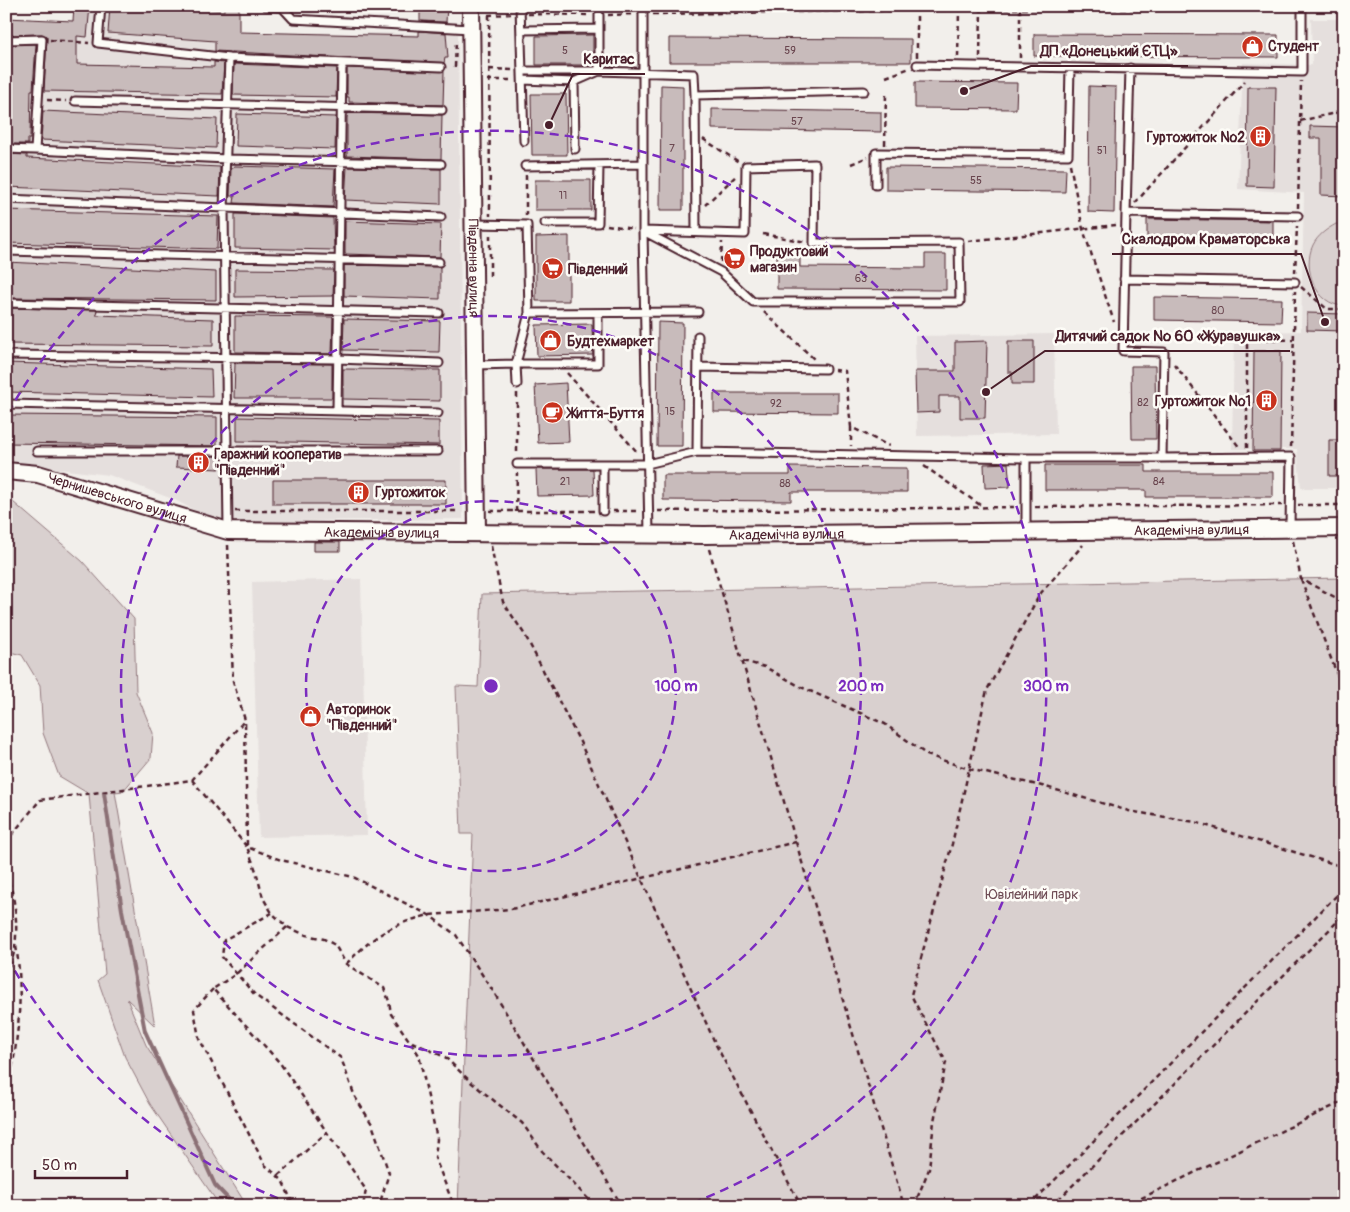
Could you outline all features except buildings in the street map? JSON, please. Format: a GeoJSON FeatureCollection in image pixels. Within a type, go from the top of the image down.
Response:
{"type":"FeatureCollection","features":[{"type":"Feature","properties":{"kind":"street","name":"Південна вулиця"},"geometry":{"type":"LineString","coordinates":[[471,6],[475,365],[483,532]]}},
{"type":"Feature","properties":{"kind":"street","name":"Чернишевського вулиця"},"geometry":{"type":"LineString","coordinates":[[6,471],[38,474],[228,531]]}},
{"type":"Feature","properties":{"kind":"street","name":"Академічна вулиця"},"geometry":{"type":"LineString","coordinates":[[228,531],[705,535],[1344,528]]}},
{"type":"Feature","properties":{"kind":"lane"},"geometry":{"type":"LineString","coordinates":[[101,6],[98,43],[229,58],[441,66]]}},
{"type":"Feature","properties":{"kind":"lane"},"geometry":{"type":"LineString","coordinates":[[266,6],[282,7],[293,19],[471,29]]}},
{"type":"Feature","properties":{"kind":"lane"},"geometry":{"type":"LineString","coordinates":[[643,6],[642,164],[649,534]]}},
{"type":"Feature","properties":{"kind":"lane"},"geometry":{"type":"LineString","coordinates":[[917,66],[1302,72],[1302,8]]}},
{"type":"Feature","properties":{"kind":"lane"},"geometry":{"type":"LineString","coordinates":[[520,10],[524,80],[524,141]]}},
{"type":"Feature","properties":{"kind":"lane"},"geometry":{"type":"LineString","coordinates":[[599,15],[599,71]]}},
{"type":"Feature","properties":{"kind":"lane"},"geometry":{"type":"LineString","coordinates":[[521,30],[599,29]]}},
{"type":"Feature","properties":{"kind":"lane"},"geometry":{"type":"LineString","coordinates":[[6,40],[42,40],[35,150]]}},
{"type":"Feature","properties":{"kind":"lane"},"geometry":{"type":"LineString","coordinates":[[228,531],[224,210],[229,58]]}},
{"type":"Feature","properties":{"kind":"lane"},"geometry":{"type":"LineString","coordinates":[[338,410],[342,63]]}},
{"type":"Feature","properties":{"kind":"lane"},"geometry":{"type":"LineString","coordinates":[[876,185],[876,153],[1068,155],[1070,68]]}},
{"type":"Feature","properties":{"kind":"lane"},"geometry":{"type":"LineString","coordinates":[[1130,68],[1123,351],[1164,352],[1162,458]]}},
{"type":"Feature","properties":{"kind":"lane"},"geometry":{"type":"LineString","coordinates":[[523,71],[694,74],[696,232]]}},
{"type":"Feature","properties":{"kind":"lane"},"geometry":{"type":"LineString","coordinates":[[524,80],[574,82],[599,71]]}},
{"type":"Feature","properties":{"kind":"lane"},"geometry":{"type":"LineString","coordinates":[[574,82],[575,149]]}},
{"type":"Feature","properties":{"kind":"lane"},"geometry":{"type":"LineString","coordinates":[[695,95],[864,91]]}},
{"type":"Feature","properties":{"kind":"lane"},"geometry":{"type":"LineString","coordinates":[[75,101],[442,110]]}},
{"type":"Feature","properties":{"kind":"lane"},"geometry":{"type":"LineString","coordinates":[[6,149],[226,159],[442,164]]}},
{"type":"Feature","properties":{"kind":"lane"},"geometry":{"type":"LineString","coordinates":[[525,166],[642,164]]}},
{"type":"Feature","properties":{"kind":"lane"},"geometry":{"type":"LineString","coordinates":[[815,164],[814,243],[959,242],[960,302],[753,302],[721,272],[643,231],[745,234],[746,166],[815,164]]}},
{"type":"Feature","properties":{"kind":"lane"},"geometry":{"type":"LineString","coordinates":[[545,223],[598,223],[599,165]]}},
{"type":"Feature","properties":{"kind":"lane"},"geometry":{"type":"LineString","coordinates":[[6,199],[224,210],[440,217]]}},
{"type":"Feature","properties":{"kind":"lane"},"geometry":{"type":"LineString","coordinates":[[1126,213],[1298,216]]}},
{"type":"Feature","properties":{"kind":"lane"},"geometry":{"type":"LineString","coordinates":[[473,224],[527,225],[529,313],[516,364],[517,384]]}},
{"type":"Feature","properties":{"kind":"lane"},"geometry":{"type":"LineString","coordinates":[[6,251],[439,262]]}},
{"type":"Feature","properties":{"kind":"lane"},"geometry":{"type":"LineString","coordinates":[[1124,279],[1295,282]]}},
{"type":"Feature","properties":{"kind":"lane"},"geometry":{"type":"LineString","coordinates":[[6,304],[224,307],[439,313]]}},
{"type":"Feature","properties":{"kind":"lane"},"geometry":{"type":"LineString","coordinates":[[529,313],[698,312]]}},
{"type":"Feature","properties":{"kind":"lane"},"geometry":{"type":"LineString","coordinates":[[475,365],[598,364],[598,313]]}},
{"type":"Feature","properties":{"kind":"lane"},"geometry":{"type":"LineString","coordinates":[[697,452],[698,336]]}},
{"type":"Feature","properties":{"kind":"lane"},"geometry":{"type":"LineString","coordinates":[[6,354],[338,359],[439,363]]}},
{"type":"Feature","properties":{"kind":"lane"},"geometry":{"type":"LineString","coordinates":[[698,367],[824,369]]}},
{"type":"Feature","properties":{"kind":"lane"},"geometry":{"type":"LineString","coordinates":[[6,404],[226,407],[438,413]]}},
{"type":"Feature","properties":{"kind":"lane"},"geometry":{"type":"LineString","coordinates":[[37,451],[438,451]]}},
{"type":"Feature","properties":{"kind":"lane"},"geometry":{"type":"LineString","coordinates":[[517,464],[647,464],[697,452],[1026,458],[1291,457],[1290,528]]}},
{"type":"Feature","properties":{"kind":"lane"},"geometry":{"type":"LineString","coordinates":[[1026,458],[1026,531]]}},
{"type":"Feature","properties":{"kind":"lane"},"geometry":{"type":"LineString","coordinates":[[603,464],[603,511]]}},
{"type":"Feature","properties":{"kind":"path"},"geometry":{"type":"LineString","coordinates":[[886,77],[917,66],[917,8]]}},
{"type":"Feature","properties":{"kind":"path"},"geometry":{"type":"LineString","coordinates":[[490,280],[489,15],[520,10],[599,15],[917,8],[959,10],[1344,9]]}},
{"type":"Feature","properties":{"kind":"path"},"geometry":{"type":"LineString","coordinates":[[980,66],[981,9]]}},
{"type":"Feature","properties":{"kind":"path"},"geometry":{"type":"LineString","coordinates":[[1020,9],[1020,67]]}},
{"type":"Feature","properties":{"kind":"path"},"geometry":{"type":"LineString","coordinates":[[957,66],[959,10]]}},
{"type":"Feature","properties":{"kind":"path"},"geometry":{"type":"LineString","coordinates":[[42,40],[98,43]]}},
{"type":"Feature","properties":{"kind":"path"},"geometry":{"type":"LineString","coordinates":[[489,69],[523,71]]}},
{"type":"Feature","properties":{"kind":"path"},"geometry":{"type":"LineString","coordinates":[[1126,213],[1255,70]]}},
{"type":"Feature","properties":{"kind":"path"},"geometry":{"type":"LineString","coordinates":[[1291,457],[1302,72]]}},
{"type":"Feature","properties":{"kind":"path"},"geometry":{"type":"LineString","coordinates":[[472,80],[524,80]]}},
{"type":"Feature","properties":{"kind":"path"},"geometry":{"type":"LineString","coordinates":[[885,153],[886,92]]}},
{"type":"Feature","properties":{"kind":"path"},"geometry":{"type":"LineString","coordinates":[[38,99],[75,101]]}},
{"type":"Feature","properties":{"kind":"path"},"geometry":{"type":"LineString","coordinates":[[1300,121],[1344,111]]}},
{"type":"Feature","properties":{"kind":"path"},"geometry":{"type":"LineString","coordinates":[[696,134],[746,166],[696,214]]}},
{"type":"Feature","properties":{"kind":"path"},"geometry":{"type":"LineString","coordinates":[[851,164],[876,153]]}},
{"type":"Feature","properties":{"kind":"path"},"geometry":{"type":"LineString","coordinates":[[1068,155],[1083,229],[1114,323]]}},
{"type":"Feature","properties":{"kind":"path"},"geometry":{"type":"LineString","coordinates":[[525,166],[527,225]]}},
{"type":"Feature","properties":{"kind":"path"},"geometry":{"type":"LineString","coordinates":[[598,223],[643,231]]}},
{"type":"Feature","properties":{"kind":"path"},"geometry":{"type":"LineString","coordinates":[[959,242],[1125,224]]}},
{"type":"Feature","properties":{"kind":"path"},"geometry":{"type":"LineString","coordinates":[[721,272],[722,233]]}},
{"type":"Feature","properties":{"kind":"path"},"geometry":{"type":"LineString","coordinates":[[763,234],[814,243]]}},
{"type":"Feature","properties":{"kind":"path"},"geometry":{"type":"LineString","coordinates":[[1295,282],[1327,309],[1344,309]]}},
{"type":"Feature","properties":{"kind":"path"},"geometry":{"type":"LineString","coordinates":[[753,302],[824,369],[844,371],[851,427],[851,454]]}},
{"type":"Feature","properties":{"kind":"path"},"geometry":{"type":"LineString","coordinates":[[1247,457],[1247,339],[1293,340]]}},
{"type":"Feature","properties":{"kind":"path"},"geometry":{"type":"LineString","coordinates":[[1164,352],[1247,457]]}},
{"type":"Feature","properties":{"kind":"path"},"geometry":{"type":"LineString","coordinates":[[560,364],[647,464]]}},
{"type":"Feature","properties":{"kind":"path"},"geometry":{"type":"LineString","coordinates":[[516,512],[517,384]]}},
{"type":"Feature","properties":{"kind":"path"},"geometry":{"type":"LineString","coordinates":[[851,427],[909,456],[984,508]]}},
{"type":"Feature","properties":{"kind":"path"},"geometry":{"type":"LineString","coordinates":[[488,511],[1344,504]]}},
{"type":"Feature","properties":{"kind":"path"},"geometry":{"type":"LineString","coordinates":[[228,512],[459,511]]}},
{"type":"Feature","properties":{"kind":"path"},"geometry":{"type":"LineString","coordinates":[[1290,528],[1301,579],[1344,693]]}},
{"type":"Feature","properties":{"kind":"path"},"geometry":{"type":"LineString","coordinates":[[914,1206],[929,1170],[934,1121],[946,1062],[911,995],[952,844],[987,690],[1040,594],[1096,530]]}},
{"type":"Feature","properties":{"kind":"path"},"geometry":{"type":"LineString","coordinates":[[228,531],[233,681],[245,720],[247,847]]}},
{"type":"Feature","properties":{"kind":"path"},"geometry":{"type":"LineString","coordinates":[[483,532],[504,602],[526,636],[580,742],[716,1045],[801,1206]]}},
{"type":"Feature","properties":{"kind":"path"},"geometry":{"type":"LineString","coordinates":[[705,535],[904,1206]]}},
{"type":"Feature","properties":{"kind":"path"},"geometry":{"type":"LineString","coordinates":[[1301,579],[1344,602]]}},
{"type":"Feature","properties":{"kind":"path"},"geometry":{"type":"LineString","coordinates":[[743,661],[765,667],[801,687],[885,724],[926,755],[969,769],[1046,787],[1129,811],[1195,822],[1344,867]]}},
{"type":"Feature","properties":{"kind":"path"},"geometry":{"type":"LineString","coordinates":[[6,842],[40,800],[192,780],[245,720]]}},
{"type":"Feature","properties":{"kind":"path"},"geometry":{"type":"LineString","coordinates":[[192,780],[247,847],[263,898],[272,913],[288,927],[306,935],[324,939],[335,946],[346,964],[384,988],[391,1014],[412,1042],[419,1055],[437,1139],[435,1158],[454,1206]]}},
{"type":"Feature","properties":{"kind":"path"},"geometry":{"type":"LineString","coordinates":[[346,964],[372,938],[389,928],[429,915],[511,909],[796,842]]}},
{"type":"Feature","properties":{"kind":"path"},"geometry":{"type":"LineString","coordinates":[[247,847],[281,860],[353,877],[429,915],[456,935],[622,1206]]}},
{"type":"Feature","properties":{"kind":"path"},"geometry":{"type":"LineString","coordinates":[[6,872],[14,912],[16,946],[21,976],[18,1044],[6,1103]]}},
{"type":"Feature","properties":{"kind":"path"},"geometry":{"type":"LineString","coordinates":[[1029,1206],[1344,888]]}},
{"type":"Feature","properties":{"kind":"path"},"geometry":{"type":"LineString","coordinates":[[272,913],[224,940],[222,957],[255,995],[341,1058],[355,1097],[372,1124],[389,1173],[379,1206]]}},
{"type":"Feature","properties":{"kind":"path"},"geometry":{"type":"LineString","coordinates":[[1052,1206],[1344,915]]}},
{"type":"Feature","properties":{"kind":"path"},"geometry":{"type":"LineString","coordinates":[[288,927],[236,974],[213,989],[194,1010],[199,1038],[264,1165],[282,1180],[294,1206]]}},
{"type":"Feature","properties":{"kind":"path"},"geometry":{"type":"LineString","coordinates":[[6,973],[12,963],[16,946]]}},
{"type":"Feature","properties":{"kind":"path"},"geometry":{"type":"LineString","coordinates":[[213,989],[280,1063],[366,1190],[363,1206]]}},
{"type":"Feature","properties":{"kind":"path"},"geometry":{"type":"LineString","coordinates":[[412,1042],[445,1057],[472,1083],[522,1123],[542,1151],[596,1206]]}},
{"type":"Feature","properties":{"kind":"path"},"geometry":{"type":"LineString","coordinates":[[1124,1206],[1344,1101]]}},
{"type":"Feature","properties":{"kind":"path"},"geometry":{"type":"LineString","coordinates":[[277,1176],[327,1132]]}},
{"type":"Feature","properties":{"kind":"shaded area"},"geometry":{"type":"Polygon","coordinates":[[[74,6],[239,6],[239,32],[458,34],[463,519],[217,522],[175,500],[109,475],[6,463],[6,18],[72,21],[74,6]]]}},
{"type":"Feature","properties":{"kind":"shaded area"},"geometry":{"type":"Polygon","coordinates":[[[1311,19],[1344,19],[1344,488],[1301,488],[1297,449],[1232,449],[1234,333],[1301,331],[1304,193],[1238,189],[1243,63],[1312,65],[1311,19]]]}},
{"type":"Feature","properties":{"kind":"shaded area"},"geometry":{"type":"Polygon","coordinates":[[[1054,334],[1056,434],[917,436],[915,336],[1054,334]]]}},
{"type":"Feature","properties":{"kind":"shaded area","name":"Авторинок \"Південний\""},"geometry":{"type":"Polygon","coordinates":[[[361,579],[367,835],[259,837],[252,582],[361,579]]]}},
{"type":"Feature","properties":{"kind":"green space"},"geometry":{"type":"Polygon","coordinates":[[[1336,224],[1344,224],[1344,306],[1334,304],[1325,299],[1319,292],[1310,274],[1309,264],[1310,254],[1317,238],[1336,224]]]}},
{"type":"Feature","properties":{"kind":"green space"},"geometry":{"type":"Polygon","coordinates":[[[6,496],[82,561],[134,619],[136,692],[153,733],[151,758],[123,791],[115,792],[155,1026],[127,999],[146,1045],[247,1206],[220,1206],[150,1104],[125,1057],[98,980],[105,974],[89,794],[59,776],[43,733],[40,685],[22,655],[6,651],[6,496]]]}},
{"type":"Feature","properties":{"kind":"green space","name":"Ювілейний парк"},"geometry":{"type":"Polygon","coordinates":[[[1344,578],[1344,1206],[458,1206],[473,834],[461,834],[456,686],[478,687],[482,594],[1344,578]]]}},
{"type":"Feature","properties":{"kind":"waterway"},"geometry":{"type":"LineString","coordinates":[[104,793],[122,910],[145,1031],[215,1185],[235,1206]]}},
{"type":"Feature","properties":{"kind":"place","name":"Студент"},"geometry":{"type":"Point","coordinates":[1252,46]}},
{"type":"Feature","properties":{"kind":"place","name":"ДП «Донецький ЄТЦ»"},"geometry":{"type":"Point","coordinates":[964,91]}},
{"type":"Feature","properties":{"kind":"place","name":"Каритас"},"geometry":{"type":"Point","coordinates":[549,125]}},
{"type":"Feature","properties":{"kind":"place","name":"Гуртожиток №2"},"geometry":{"type":"Point","coordinates":[1261,137]}},
{"type":"Feature","properties":{"kind":"place","name":"Продуктовий магазин"},"geometry":{"type":"Point","coordinates":[734,259]}},
{"type":"Feature","properties":{"kind":"place","name":"Південний"},"geometry":{"type":"Point","coordinates":[552,269]}},
{"type":"Feature","properties":{"kind":"place","name":"Скалодром Краматорська"},"geometry":{"type":"Point","coordinates":[1325,322]}},
{"type":"Feature","properties":{"kind":"place","name":"Будтехмаркет"},"geometry":{"type":"Point","coordinates":[551,341]}},
{"type":"Feature","properties":{"kind":"place","name":"Дитячий садок № 60 «Журавушка»"},"geometry":{"type":"Point","coordinates":[986,392]}},
{"type":"Feature","properties":{"kind":"place","name":"Гуртожиток №1"},"geometry":{"type":"Point","coordinates":[1267,401]}},
{"type":"Feature","properties":{"kind":"place","name":"Життя-Буття"},"geometry":{"type":"Point","coordinates":[552,413]}},
{"type":"Feature","properties":{"kind":"place","name":"Гаражний кооператив \"Південний\""},"geometry":{"type":"Point","coordinates":[198,462]}},
{"type":"Feature","properties":{"kind":"place","name":"Гуртожиток"},"geometry":{"type":"Point","coordinates":[359,492]}},
{"type":"Feature","properties":{"kind":"place","name":"Авторинок \"Південний\""},"geometry":{"type":"Point","coordinates":[310,717]}}]}
